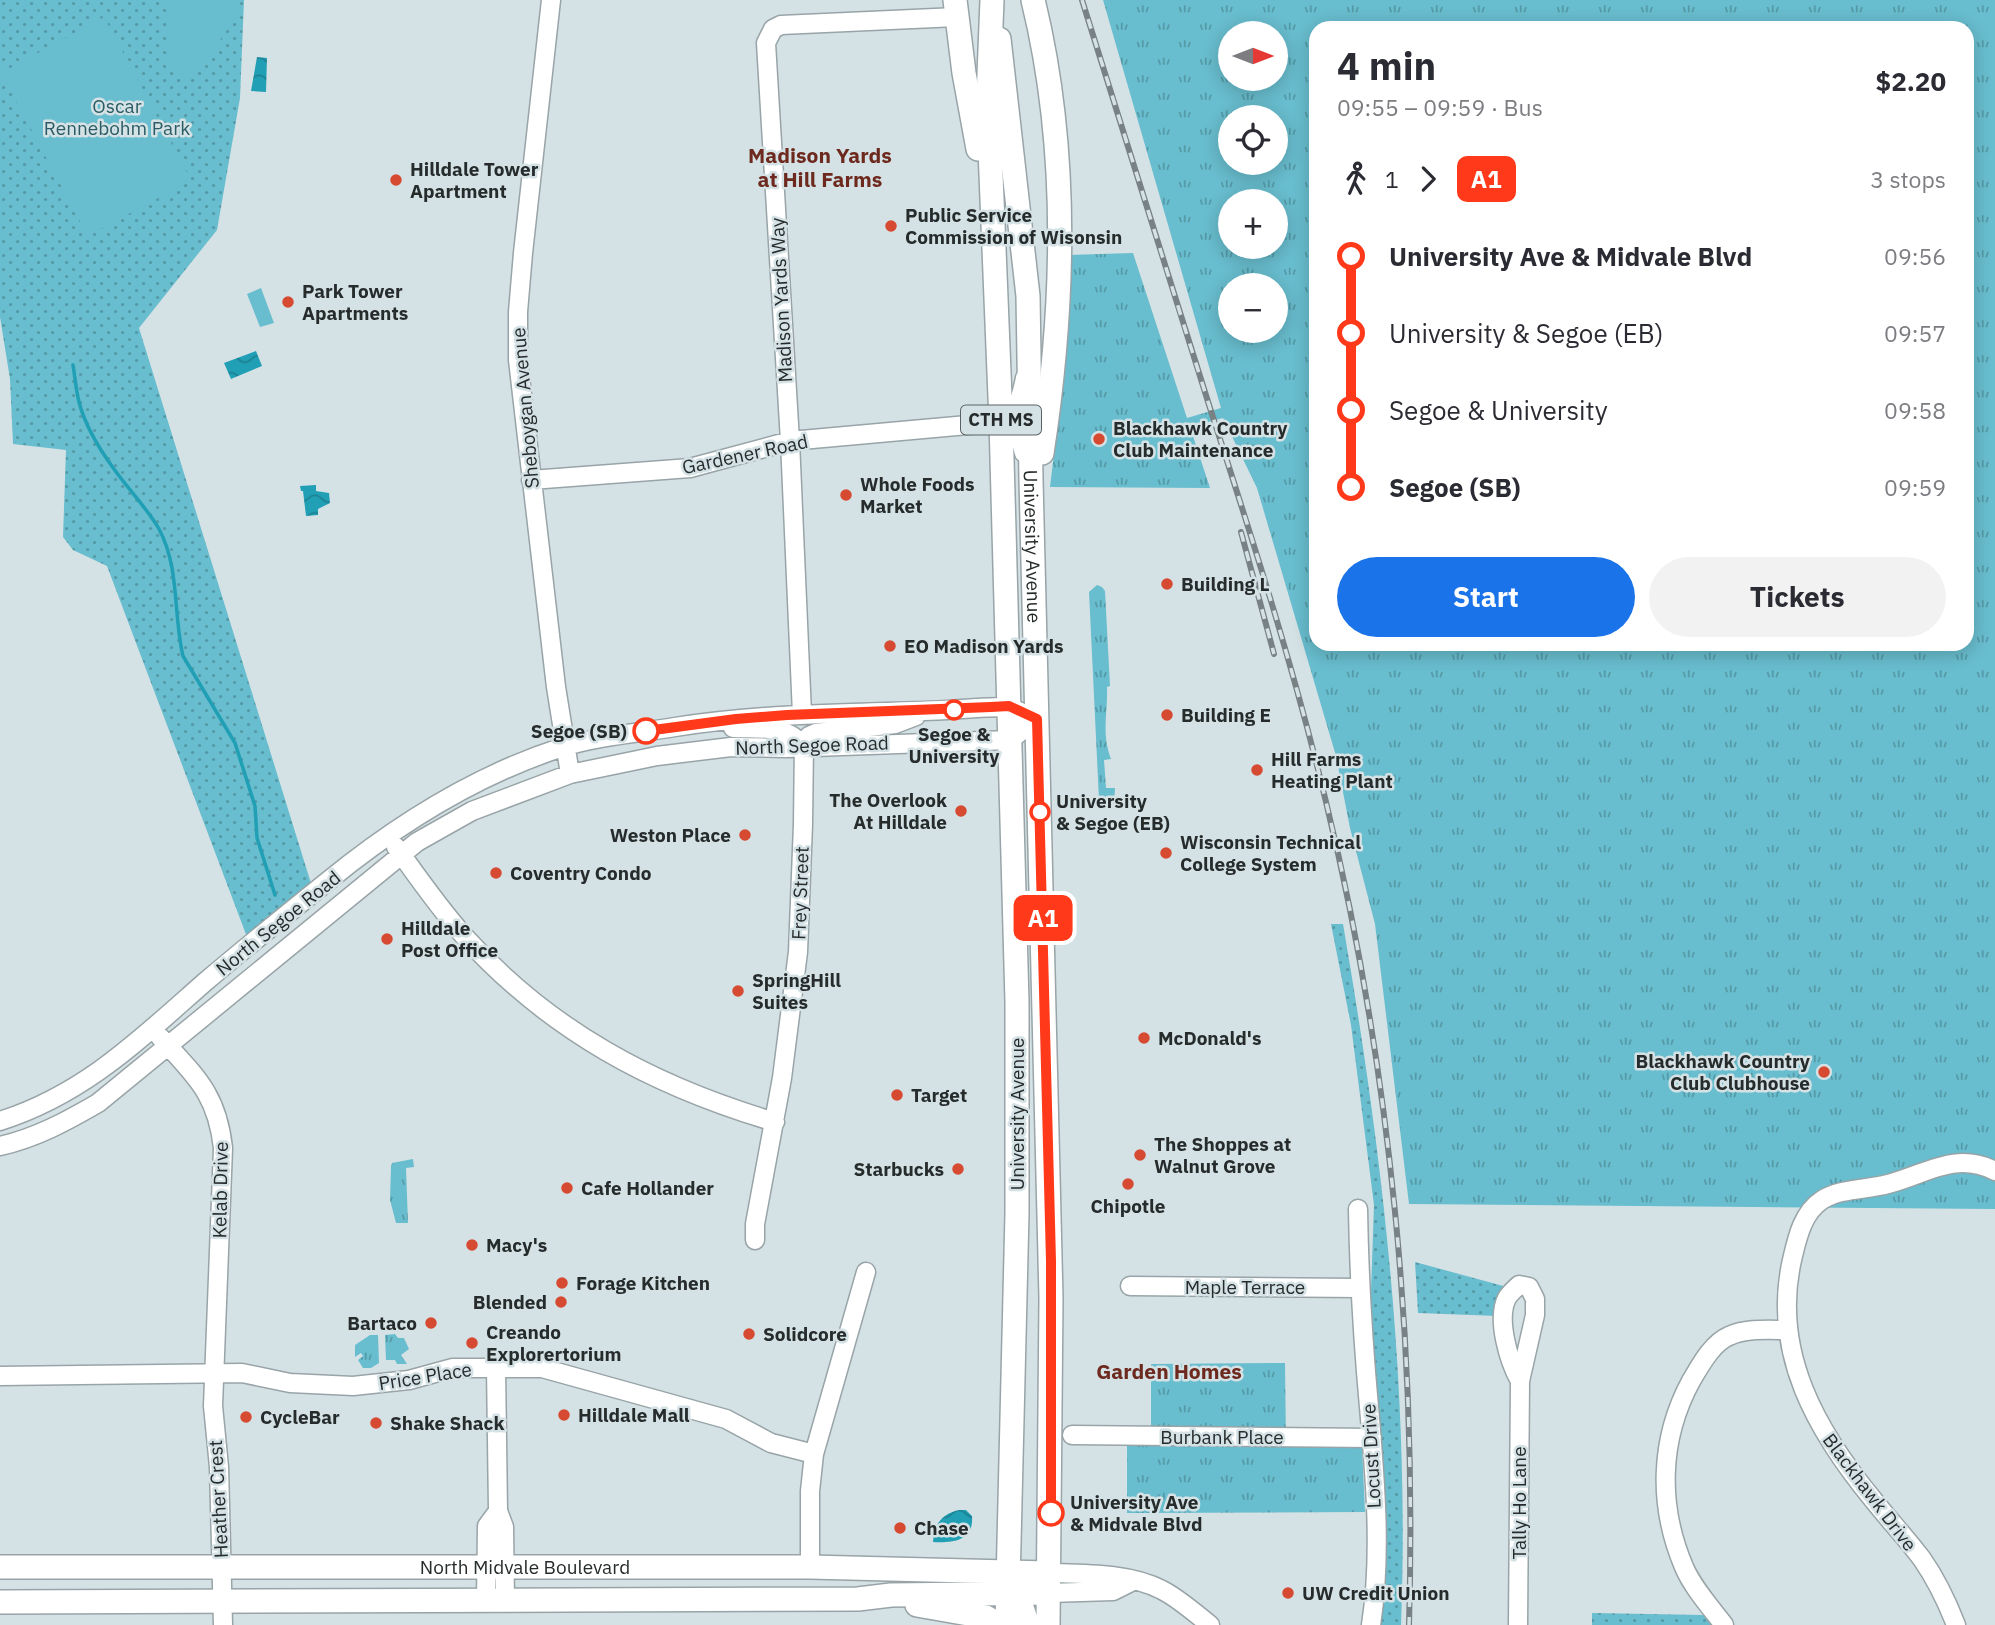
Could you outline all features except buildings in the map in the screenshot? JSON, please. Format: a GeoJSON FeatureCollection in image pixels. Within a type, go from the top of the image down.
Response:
{"type":"FeatureCollection","features":[{"type":"Feature","properties":{"kind":"main road"},"geometry":{"type":"LineString","coordinates":[[1033,0],[1053,104],[1059,250],[1056,334],[1040,482],[1035,645]]}},
{"type":"Feature","properties":{"kind":"main road","name":"University Avenue"},"geometry":{"type":"LineString","coordinates":[[992,8],[988,70],[992,226],[1001,422],[1017,976],[1018,1100],[1005,1583],[1007,1625]]}},
{"type":"Feature","properties":{"kind":"main road","name":"University Avenue"},"geometry":{"type":"LineString","coordinates":[[992,8],[1002,52],[1008,103],[1025,263],[1030,351],[1051,1261],[1048,1625]]}},
{"type":"Feature","properties":{"kind":"main road"},"geometry":{"type":"LineString","coordinates":[[956,9],[964,74],[992,226]]}},
{"type":"Feature","properties":{"kind":"main road","name":"North Midvale Boulevard"},"geometry":{"type":"LineString","coordinates":[[0,1567],[810,1567],[1005,1583],[1049,1583]]}},
{"type":"Feature","properties":{"kind":"main road"},"geometry":{"type":"LineString","coordinates":[[1005,1583],[1024,1608],[1028,1625]]}},
{"type":"Feature","properties":{"kind":"main road","name":"North Midvale Boulevard"},"geometry":{"type":"LineString","coordinates":[[0,1602],[858,1599],[1005,1583]]}},
{"type":"Feature","properties":{"kind":"main road"},"geometry":{"type":"LineString","coordinates":[[858,1599],[941,1608],[986,1617],[999,1625]]}},
{"type":"Feature","properties":{"kind":"street","name":"Sheboygan Avenue"},"geometry":{"type":"LineString","coordinates":[[551,0],[518,312],[521,396],[570,774]]}},
{"type":"Feature","properties":{"kind":"street","name":"Madison Yards Way"},"geometry":{"type":"LineString","coordinates":[[802,714],[790,441],[766,43],[774,29],[781,25],[956,9]]}},
{"type":"Feature","properties":{"kind":"street"},"geometry":{"type":"LineString","coordinates":[[1001,422],[1010,417],[1017,404],[1030,351]]}},
{"type":"Feature","properties":{"kind":"street","name":"Gardener Road"},"geometry":{"type":"LineString","coordinates":[[531,481],[690,468],[790,441],[1001,422]]}},
{"type":"Feature","properties":{"kind":"street"},"geometry":{"type":"LineString","coordinates":[[1001,422],[1014,425],[1019,431],[1031,480]]}},
{"type":"Feature","properties":{"kind":"street","name":"North Segoe Road"},"geometry":{"type":"LineString","coordinates":[[0,1121],[76,1087],[102,1071],[154,1030],[206,982],[324,884],[422,812],[480,780],[565,747],[625,734],[736,719],[802,714],[1009,706],[1037,719]]}},
{"type":"Feature","properties":{"kind":"street"},"geometry":{"type":"LineString","coordinates":[[803,747],[806,739],[816,733],[895,724],[933,711]]}},
{"type":"Feature","properties":{"kind":"street"},"geometry":{"type":"LineString","coordinates":[[1010,740],[1037,719]]}},
{"type":"Feature","properties":{"kind":"street"},"geometry":{"type":"LineString","coordinates":[[676,727],[786,731],[798,739],[803,747]]}},
{"type":"Feature","properties":{"kind":"street","name":"North Segoe Road"},"geometry":{"type":"LineString","coordinates":[[0,1146],[19,1142],[98,1103],[417,842],[472,811],[570,774],[698,750],[1010,740]]}},
{"type":"Feature","properties":{"kind":"street"},"geometry":{"type":"LineString","coordinates":[[488,806],[507,786],[558,764],[565,747]]}},
{"type":"Feature","properties":{"kind":"street","name":"Frey Street"},"geometry":{"type":"LineString","coordinates":[[755,1240],[755,1224],[775,1122],[798,952],[803,747]]}},
{"type":"Feature","properties":{"kind":"street"},"geometry":{"type":"LineString","coordinates":[[388,836],[462,934],[524,993],[559,1020],[610,1054],[648,1074],[723,1106],[775,1122]]}},
{"type":"Feature","properties":{"kind":"street","name":"Kelab Drive"},"geometry":{"type":"LineString","coordinates":[[154,1030],[201,1082],[221,1128],[223,1148],[214,1374]]}},
{"type":"Feature","properties":{"kind":"street","name":"Blackhawk Drive"},"geometry":{"type":"LineString","coordinates":[[1956,1625],[1923,1560],[1873,1500],[1826,1436],[1808,1399],[1792,1355],[1787,1330],[1786,1302],[1796,1244],[1808,1212],[1823,1199],[1887,1184],[1950,1163],[1970,1163],[1991,1169]]}},
{"type":"Feature","properties":{"kind":"street","name":"Locust Drive"},"geometry":{"type":"LineString","coordinates":[[1358,1209],[1359,1288],[1372,1437],[1375,1584],[1371,1625]]}},
{"type":"Feature","properties":{"kind":"street"},"geometry":{"type":"LineString","coordinates":[[810,1567],[810,1491],[814,1454],[866,1272]]}},
{"type":"Feature","properties":{"kind":"street","name":"Maple Terrace"},"geometry":{"type":"LineString","coordinates":[[1130,1286],[1359,1288]]}},
{"type":"Feature","properties":{"kind":"street"},"geometry":{"type":"LineString","coordinates":[[1724,1625],[1685,1570],[1673,1536],[1666,1494],[1670,1431],[1682,1398],[1699,1367],[1721,1341],[1740,1332],[1787,1330]]}},
{"type":"Feature","properties":{"kind":"street"},"geometry":{"type":"LineString","coordinates":[[496,1367],[498,1511],[504,1527],[496,1568],[496,1601]]}},
{"type":"Feature","properties":{"kind":"street","name":"Price Place"},"geometry":{"type":"LineString","coordinates":[[0,1376],[242,1373],[290,1383],[353,1386],[409,1380],[453,1368],[554,1370],[726,1419],[771,1443],[814,1454]]}},
{"type":"Feature","properties":{"kind":"street","name":"Heather Crest"},"geometry":{"type":"LineString","coordinates":[[214,1374],[213,1418],[219,1467],[223,1625]]}},
{"type":"Feature","properties":{"kind":"street","name":"Tally Ho Lane"},"geometry":{"type":"LineString","coordinates":[[1518,1625],[1520,1381]]}},
{"type":"Feature","properties":{"kind":"street","name":"Burbank Place"},"geometry":{"type":"LineString","coordinates":[[1072,1436],[1372,1437]]}},
{"type":"Feature","properties":{"kind":"street"},"geometry":{"type":"LineString","coordinates":[[1049,1583],[1106,1575],[1133,1581],[1160,1589],[1210,1625]]}},
{"type":"Feature","properties":{"kind":"green space","name":"Oscar Rennebohm Park"},"geometry":{"type":"Polygon","coordinates":[[[0,0],[244,0],[240,98],[217,230],[139,328],[314,893],[250,945],[107,566],[73,550],[63,537],[66,450],[13,444],[10,379],[0,317],[0,0]]]}},
{"type":"Feature","properties":{"kind":"green space"},"geometry":{"type":"Polygon","coordinates":[[[168,0],[238,0],[235,18],[195,77],[185,80],[167,59],[168,0]]]}},
{"type":"Feature","properties":{"kind":"green space"},"geometry":{"type":"Polygon","coordinates":[[[1103,0],[1995,0],[1995,1209],[1409,1204],[1375,924],[1350,828],[1336,756],[1257,488],[1223,418],[1190,427],[1210,488],[1050,487],[1061,396],[1068,255],[1133,253],[1187,418],[1221,408],[1103,0]]]}},
{"type":"Feature","properties":{"kind":"green space"},"geometry":{"type":"Polygon","coordinates":[[[104,17],[191,180],[88,236],[1,73],[104,17]]]}},
{"type":"Feature","properties":{"kind":"green space"},"geometry":{"type":"Polygon","coordinates":[[[261,288],[274,323],[260,327],[247,294],[261,288]]]}},
{"type":"Feature","properties":{"kind":"green space"},"geometry":{"type":"Polygon","coordinates":[[[1097,585],[1105,591],[1110,686],[1107,687],[1106,731],[1111,759],[1104,760],[1106,788],[1115,788],[1114,805],[1108,808],[1102,806],[1099,800],[1089,592],[1097,585]]]}},
{"type":"Feature","properties":{"kind":"green space"},"geometry":{"type":"Polygon","coordinates":[[[1331,924],[1343,924],[1370,1098],[1390,1273],[1401,1449],[1401,1625],[1380,1625],[1367,1291],[1371,1291],[1374,1205],[1351,1025],[1331,924]]]}},
{"type":"Feature","properties":{"kind":"green space"},"geometry":{"type":"Polygon","coordinates":[[[413,1159],[414,1167],[406,1168],[408,1223],[396,1223],[390,1200],[392,1163],[413,1159]]]}},
{"type":"Feature","properties":{"kind":"green space"},"geometry":{"type":"Polygon","coordinates":[[[1415,1262],[1507,1287],[1498,1316],[1418,1313],[1415,1262]]]}},
{"type":"Feature","properties":{"kind":"green space"},"geometry":{"type":"Polygon","coordinates":[[[395,1334],[398,1338],[404,1338],[409,1349],[401,1355],[407,1364],[386,1360],[385,1335],[395,1334]]]}},
{"type":"Feature","properties":{"kind":"green space"},"geometry":{"type":"Polygon","coordinates":[[[370,1335],[378,1335],[379,1363],[371,1368],[363,1368],[358,1360],[363,1356],[361,1353],[355,1357],[355,1345],[370,1335]]]}},
{"type":"Feature","properties":{"kind":"green space"},"geometry":{"type":"Polygon","coordinates":[[[1285,1363],[1286,1444],[1362,1448],[1365,1512],[1127,1513],[1127,1442],[1151,1442],[1151,1364],[1285,1363]]]}},
{"type":"Feature","properties":{"kind":"green space"},"geometry":{"type":"Polygon","coordinates":[[[1592,1613],[1703,1615],[1712,1625],[1592,1625],[1592,1613]]]}},
{"type":"Feature","properties":{"kind":"water"},"geometry":{"type":"Polygon","coordinates":[[[257,57],[267,58],[266,92],[251,91],[257,57]]]}},
{"type":"Feature","properties":{"kind":"water"},"geometry":{"type":"Polygon","coordinates":[[[256,351],[262,366],[231,379],[224,363],[256,351]]]}},
{"type":"Feature","properties":{"kind":"water"},"geometry":{"type":"Polygon","coordinates":[[[316,485],[316,491],[329,493],[330,503],[318,509],[318,515],[306,516],[300,486],[316,485]]]}},
{"type":"Feature","properties":{"kind":"water"},"geometry":{"type":"Polygon","coordinates":[[[966,1510],[972,1516],[970,1531],[955,1541],[933,1542],[940,1521],[947,1514],[966,1510]]]}},
{"type":"Feature","properties":{"kind":"waterway"},"geometry":{"type":"LineString","coordinates":[[73,365],[85,420],[103,454],[154,521],[166,544],[173,575],[183,656],[235,743],[255,806],[257,838],[275,895]]}},
{"type":"Feature","properties":{"kind":"railway"},"geometry":{"type":"LineString","coordinates":[[1082,0],[1257,554],[1314,752],[1349,903],[1368,1005],[1395,1210],[1409,1418],[1409,1625]]}},
{"type":"Feature","properties":{"kind":"railway"},"geometry":{"type":"LineString","coordinates":[[1241,532],[1274,654]]}},
{"type":"Feature","properties":{"kind":"bus line","name":"A1"},"geometry":{"type":"LineString","coordinates":[[646,731],[694,723],[787,715],[1009,706],[1037,719],[1051,1261],[1051,1513]]}},
{"type":"Feature","properties":{"kind":"place","name":"Hilldale Tower Apartment"},"geometry":{"type":"Point","coordinates":[396,180]}},
{"type":"Feature","properties":{"kind":"place","name":"Public Service Commission of Wisonsin"},"geometry":{"type":"Point","coordinates":[891,226]}},
{"type":"Feature","properties":{"kind":"place","name":"Park Tower Apartments"},"geometry":{"type":"Point","coordinates":[288,302]}},
{"type":"Feature","properties":{"kind":"place","name":"Blackhawk Country Club Maintenance"},"geometry":{"type":"Point","coordinates":[1099,439]}},
{"type":"Feature","properties":{"kind":"place","name":"Whole Foods Market"},"geometry":{"type":"Point","coordinates":[846,495]}},
{"type":"Feature","properties":{"kind":"place","name":"Building L"},"geometry":{"type":"Point","coordinates":[1167,584]}},
{"type":"Feature","properties":{"kind":"place","name":"EO Madison Yards"},"geometry":{"type":"Point","coordinates":[890,646]}},
{"type":"Feature","properties":{"kind":"place","name":"Segoe & University"},"geometry":{"type":"Point","coordinates":[954,710]}},
{"type":"Feature","properties":{"kind":"place","name":"Building E"},"geometry":{"type":"Point","coordinates":[1167,715]}},
{"type":"Feature","properties":{"kind":"place","name":"Segoe (SB)"},"geometry":{"type":"Point","coordinates":[646,731]}},
{"type":"Feature","properties":{"kind":"place","name":"Hill Farms Heating Plant"},"geometry":{"type":"Point","coordinates":[1257,770]}},
{"type":"Feature","properties":{"kind":"place","name":"The Overlook At Hilldale"},"geometry":{"type":"Point","coordinates":[961,811]}},
{"type":"Feature","properties":{"kind":"place","name":"University & Segoe (EB)"},"geometry":{"type":"Point","coordinates":[1040,812]}},
{"type":"Feature","properties":{"kind":"place","name":"Weston Place"},"geometry":{"type":"Point","coordinates":[745,835]}},
{"type":"Feature","properties":{"kind":"place","name":"Wisconsin Technical College System"},"geometry":{"type":"Point","coordinates":[1166,853]}},
{"type":"Feature","properties":{"kind":"place","name":"Coventry Condo"},"geometry":{"type":"Point","coordinates":[496,873]}},
{"type":"Feature","properties":{"kind":"place","name":"Hilldale Post Office"},"geometry":{"type":"Point","coordinates":[387,939]}},
{"type":"Feature","properties":{"kind":"place","name":"SpringHill Suites"},"geometry":{"type":"Point","coordinates":[738,991]}},
{"type":"Feature","properties":{"kind":"place","name":"McDonald's"},"geometry":{"type":"Point","coordinates":[1144,1038]}},
{"type":"Feature","properties":{"kind":"place","name":"Blackhawk Country Club Clubhouse"},"geometry":{"type":"Point","coordinates":[1824,1072]}},
{"type":"Feature","properties":{"kind":"place","name":"Target"},"geometry":{"type":"Point","coordinates":[897,1095]}},
{"type":"Feature","properties":{"kind":"place","name":"The Shoppes at Walnut Grove"},"geometry":{"type":"Point","coordinates":[1140,1155]}},
{"type":"Feature","properties":{"kind":"place","name":"Starbucks"},"geometry":{"type":"Point","coordinates":[958,1169]}},
{"type":"Feature","properties":{"kind":"place","name":"Chipotle"},"geometry":{"type":"Point","coordinates":[1128,1184]}},
{"type":"Feature","properties":{"kind":"place","name":"Cafe Hollander"},"geometry":{"type":"Point","coordinates":[567,1188]}},
{"type":"Feature","properties":{"kind":"place","name":"Macy's"},"geometry":{"type":"Point","coordinates":[472,1245]}},
{"type":"Feature","properties":{"kind":"place","name":"Forage Kitchen"},"geometry":{"type":"Point","coordinates":[562,1283]}},
{"type":"Feature","properties":{"kind":"place","name":"Blended"},"geometry":{"type":"Point","coordinates":[561,1302]}},
{"type":"Feature","properties":{"kind":"place","name":"Bartaco"},"geometry":{"type":"Point","coordinates":[431,1323]}},
{"type":"Feature","properties":{"kind":"place","name":"Solidcore"},"geometry":{"type":"Point","coordinates":[749,1334]}},
{"type":"Feature","properties":{"kind":"place","name":"Creando Explorertorium"},"geometry":{"type":"Point","coordinates":[472,1343]}},
{"type":"Feature","properties":{"kind":"place","name":"Hilldale Mall"},"geometry":{"type":"Point","coordinates":[564,1415]}},
{"type":"Feature","properties":{"kind":"place","name":"CycleBar"},"geometry":{"type":"Point","coordinates":[246,1417]}},
{"type":"Feature","properties":{"kind":"place","name":"Shake Shack"},"geometry":{"type":"Point","coordinates":[376,1423]}},
{"type":"Feature","properties":{"kind":"place","name":"University Ave & Midvale Blvd"},"geometry":{"type":"Point","coordinates":[1051,1513]}},
{"type":"Feature","properties":{"kind":"place","name":"Chase"},"geometry":{"type":"Point","coordinates":[900,1528]}},
{"type":"Feature","properties":{"kind":"place","name":"UW Credit Union"},"geometry":{"type":"Point","coordinates":[1288,1593]}},
{"type":"Feature","properties":{"kind":"district","name":"Madison Yards at Hill Farms"},"geometry":{"type":"Point","coordinates":[820,168]}},
{"type":"Feature","properties":{"kind":"district","name":"Garden Homes"},"geometry":{"type":"Point","coordinates":[1169,1372]}}]}
